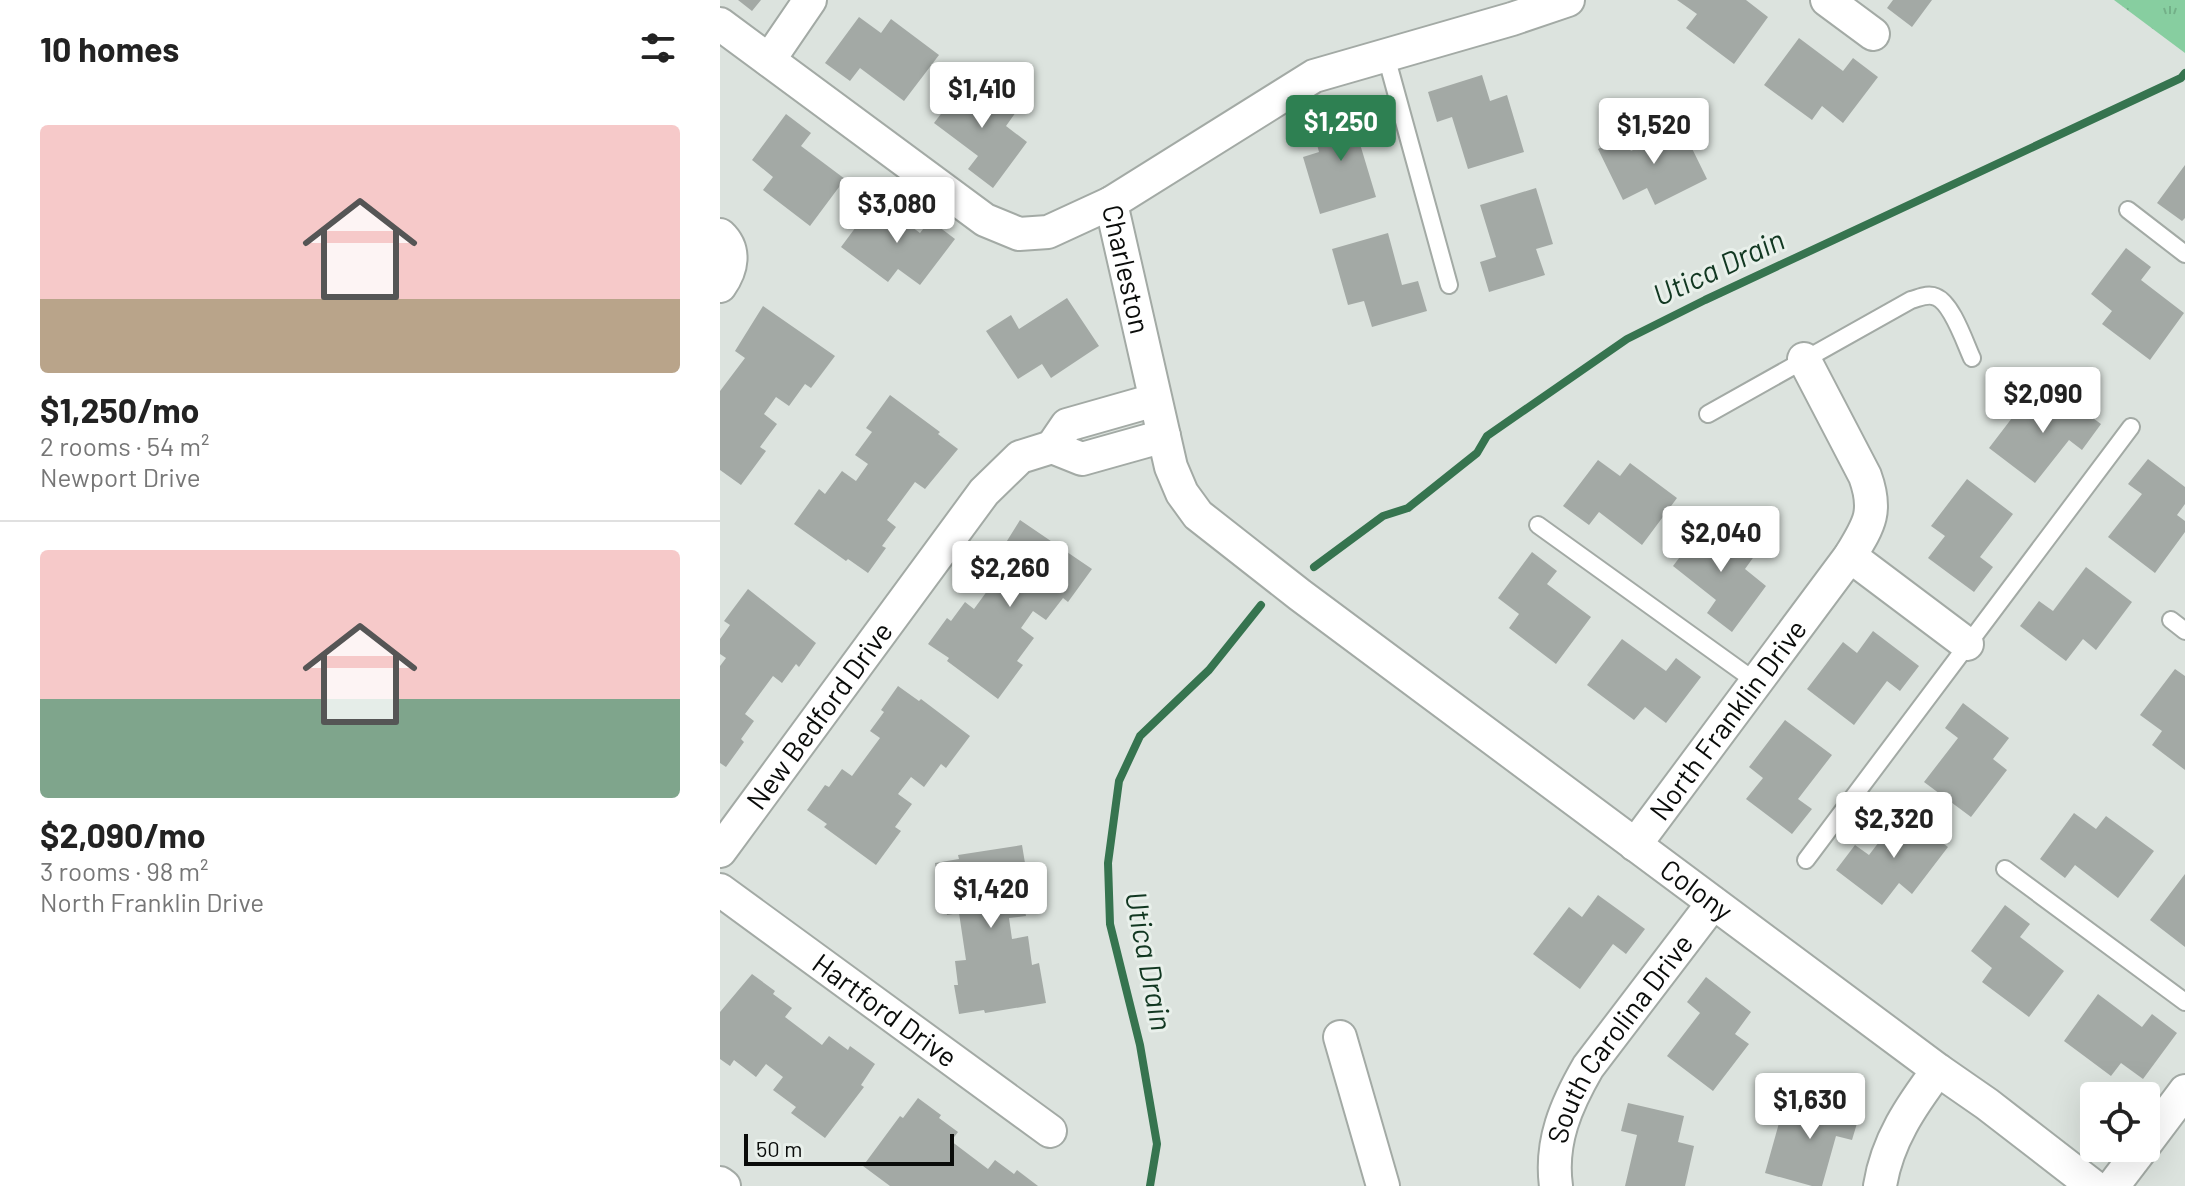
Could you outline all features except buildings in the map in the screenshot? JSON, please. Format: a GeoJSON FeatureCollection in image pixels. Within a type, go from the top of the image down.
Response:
{"type":"FeatureCollection","features":[{"type":"Feature","properties":{"kind":"street"},"geometry":{"type":"LineString","coordinates":[[769,60],[810,0]]}},
{"type":"Feature","properties":{"kind":"street"},"geometry":{"type":"LineString","coordinates":[[1111,203],[1314,76],[1568,0]]}},
{"type":"Feature","properties":{"kind":"street"},"geometry":{"type":"LineString","coordinates":[[1827,0],[1873,34]]}},
{"type":"Feature","properties":{"kind":"street","name":"Charleston"},"geometry":{"type":"LineString","coordinates":[[720,24],[985,220],[1019,234],[1048,232],[1111,203],[1171,467],[1190,506],[1300,595]]}},
{"type":"Feature","properties":{"kind":"street"},"geometry":{"type":"LineString","coordinates":[[720,235],[731,251],[730,272],[720,286]]}},
{"type":"Feature","properties":{"kind":"street","name":"North Franklin Drive"},"geometry":{"type":"LineString","coordinates":[[1635,845],[1850,556],[1872,517],[1871,494],[1865,476],[1804,359]]}},
{"type":"Feature","properties":{"kind":"street","name":"New Bedford Drive"},"geometry":{"type":"LineString","coordinates":[[720,851],[984,492],[1020,457],[1052,447],[1067,425],[1155,400]]}},
{"type":"Feature","properties":{"kind":"street"},"geometry":{"type":"LineString","coordinates":[[1052,447],[1082,459],[1164,436]]}},
{"type":"Feature","properties":{"kind":"street"},"geometry":{"type":"LineString","coordinates":[[1850,556],[1967,644]]}},
{"type":"Feature","properties":{"kind":"street","name":"Colony"},"geometry":{"type":"LineString","coordinates":[[1300,595],[1987,1104],[2093,1186]]}},
{"type":"Feature","properties":{"kind":"street","name":"Hartford Drive"},"geometry":{"type":"LineString","coordinates":[[720,890],[1050,1131]]}},
{"type":"Feature","properties":{"kind":"street","name":"South Carolina Drive"},"geometry":{"type":"LineString","coordinates":[[1556,1186],[1557,1133],[1575,1090],[1588,1067],[1713,903]]}},
{"type":"Feature","properties":{"kind":"street"},"geometry":{"type":"LineString","coordinates":[[1340,1037],[1383,1186]]}},
{"type":"Feature","properties":{"kind":"street"},"geometry":{"type":"LineString","coordinates":[[1880,1186],[1891,1144],[1902,1122],[1938,1070]]}},
{"type":"Feature","properties":{"kind":"street"},"geometry":{"type":"LineString","coordinates":[[2160,1124],[2185,1091]]}},
{"type":"Feature","properties":{"kind":"street"},"geometry":{"type":"LineString","coordinates":[[2113,1186],[2131,1162]]}},
{"type":"Feature","properties":{"kind":"lane"},"geometry":{"type":"LineString","coordinates":[[1386,56],[1449,285]]}},
{"type":"Feature","properties":{"kind":"lane"},"geometry":{"type":"LineString","coordinates":[[2128,210],[2185,254]]}},
{"type":"Feature","properties":{"kind":"lane"},"geometry":{"type":"LineString","coordinates":[[1708,414],[1911,300],[1928,295],[1939,297],[1949,309],[1972,358]]}},
{"type":"Feature","properties":{"kind":"lane"},"geometry":{"type":"LineString","coordinates":[[1806,860],[2131,427]]}},
{"type":"Feature","properties":{"kind":"lane"},"geometry":{"type":"LineString","coordinates":[[1538,525],[1755,681]]}},
{"type":"Feature","properties":{"kind":"lane"},"geometry":{"type":"LineString","coordinates":[[2171,620],[2185,631]]}},
{"type":"Feature","properties":{"kind":"lane"},"geometry":{"type":"LineString","coordinates":[[2005,869],[2185,1002]]}},
{"type":"Feature","properties":{"kind":"green space"},"geometry":{"type":"Polygon","coordinates":[[[2114,0],[2185,0],[2185,53],[2114,0]]]}},
{"type":"Feature","properties":{"kind":"waterway","name":"Utica Drain"},"geometry":{"type":"LineString","coordinates":[[1314,567],[1383,516],[1408,508],[1477,453],[1487,436],[1627,339],[2181,78],[2185,73]]}},
{"type":"Feature","properties":{"kind":"waterway","name":"Utica Drain"},"geometry":{"type":"LineString","coordinates":[[1150,1186],[1157,1144],[1140,1045],[1110,924],[1108,863],[1119,781],[1140,736],[1209,670],[1261,605]]}}]}
